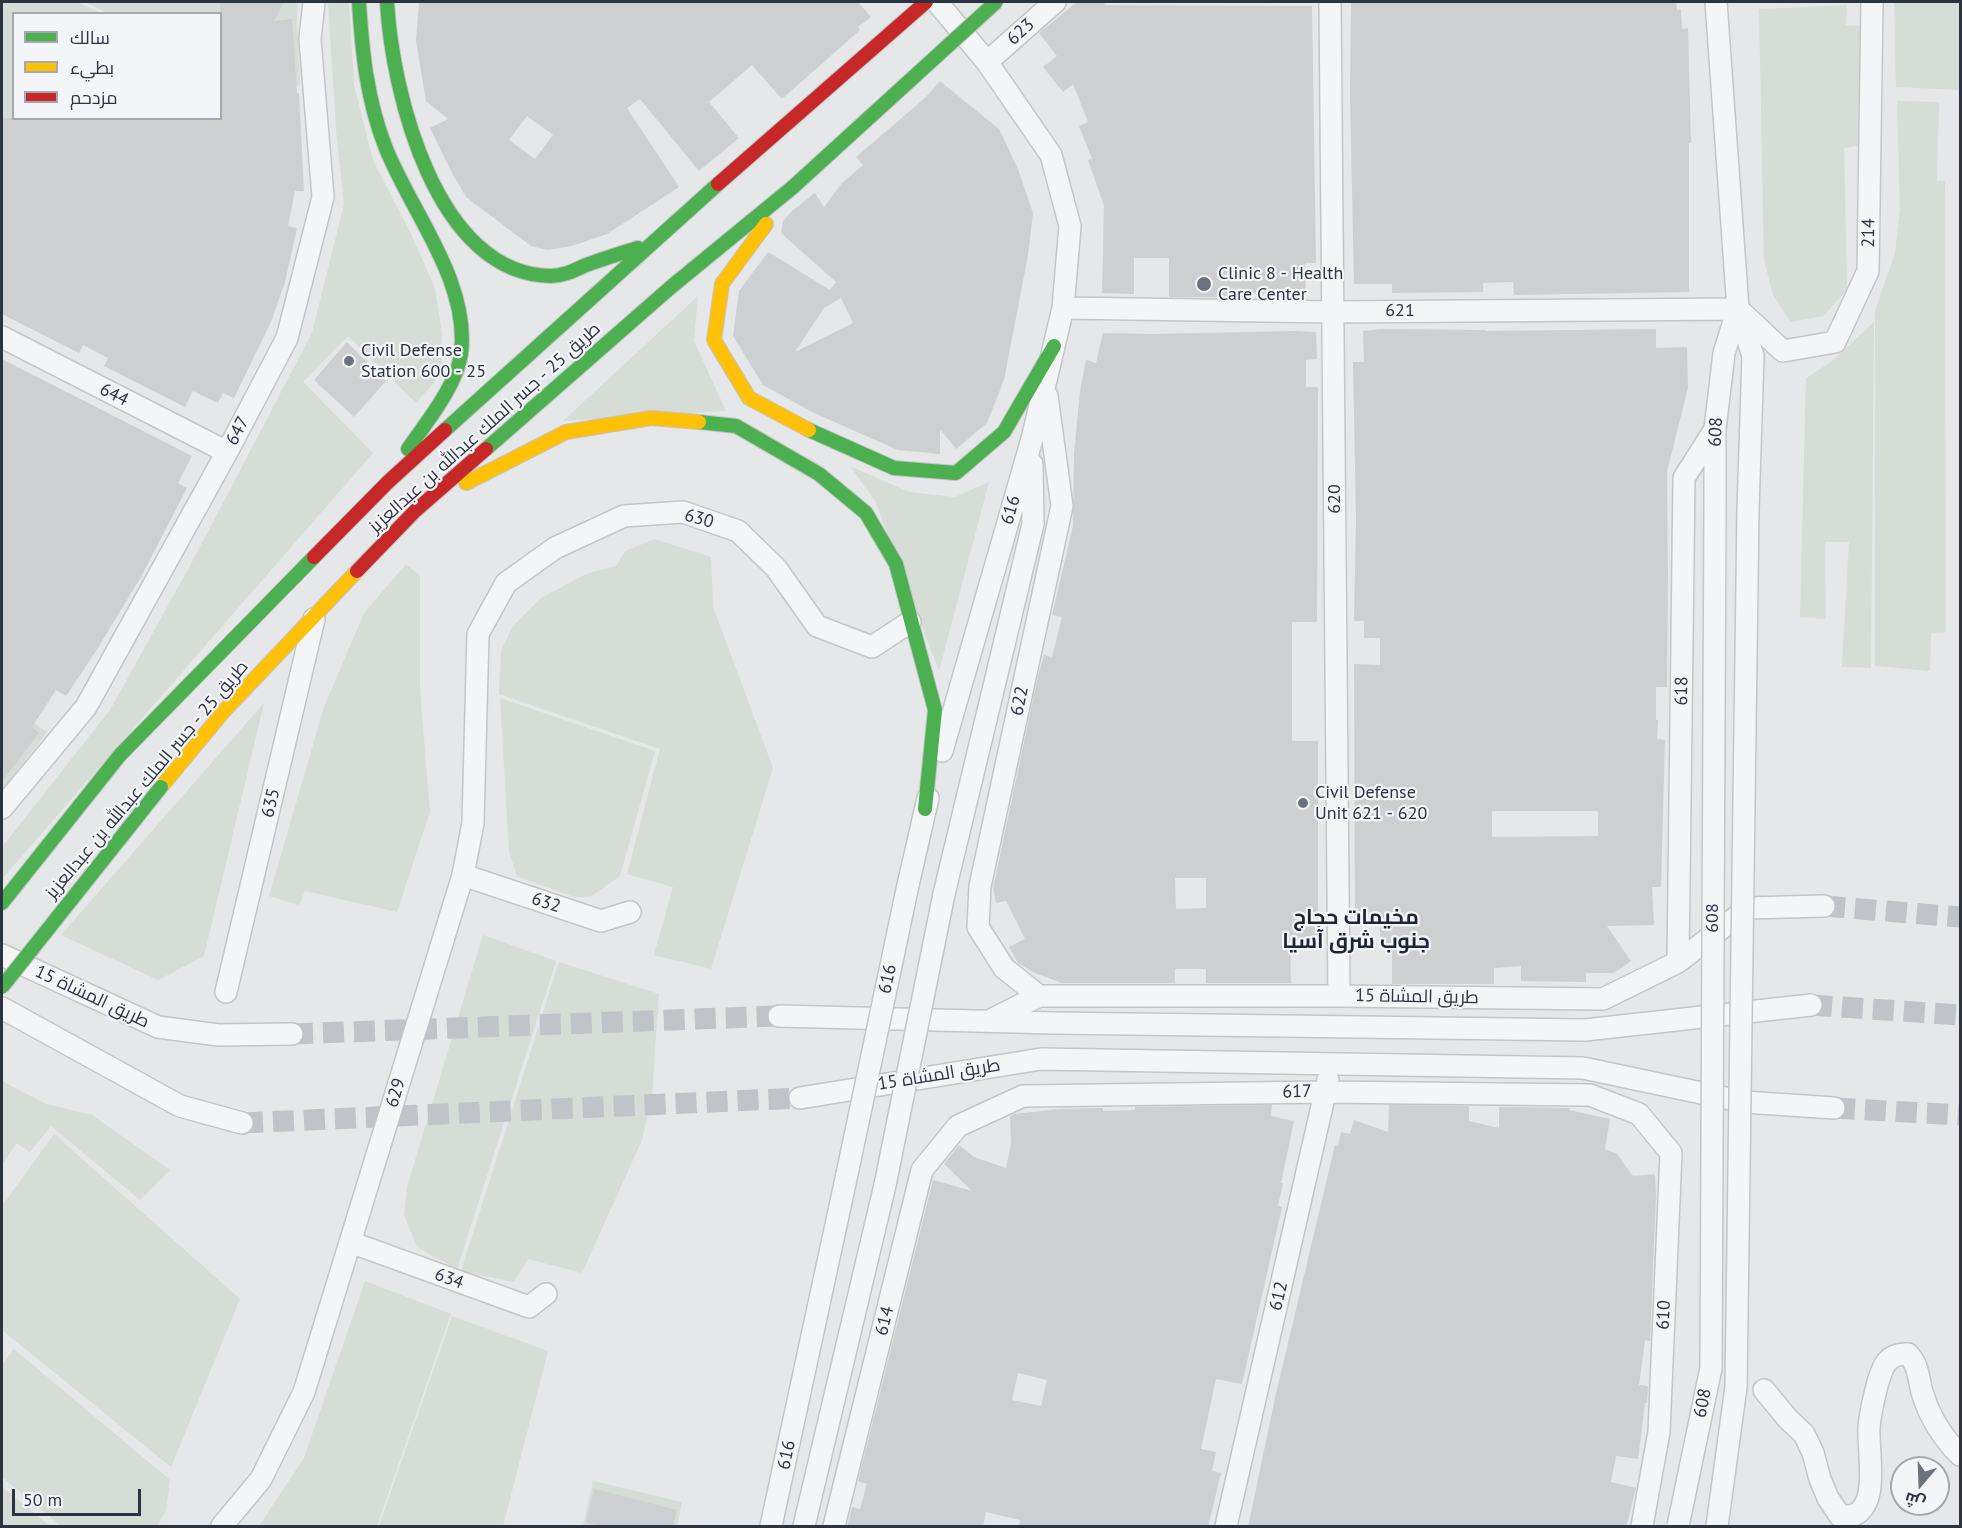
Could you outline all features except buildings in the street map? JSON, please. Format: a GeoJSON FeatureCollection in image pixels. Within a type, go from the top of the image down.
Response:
{"type":"FeatureCollection","features":[{"type":"Feature","properties":{"kind":"main road"},"geometry":{"type":"LineString","coordinates":[[359,2],[360,38],[379,129],[385,147],[457,298],[463,332],[461,357],[447,387],[388,482]]}},
{"type":"Feature","properties":{"kind":"main road"},"geometry":{"type":"LineString","coordinates":[[387,2],[388,36],[397,80],[426,167],[449,209],[470,238],[496,260],[519,270],[553,276],[650,244]]}},
{"type":"Feature","properties":{"kind":"main road","name":"طريق 25 - جسر الملك عبدالله بن عبدالعزيز"},"geometry":{"type":"LineString","coordinates":[[2,903],[120,755],[388,482],[650,244],[926,2]]}},
{"type":"Feature","properties":{"kind":"main road","name":"طريق 25 - جسر الملك عبدالله بن عبدالعزيز"},"geometry":{"type":"LineString","coordinates":[[2,987],[161,786],[224,711],[415,511],[671,287],[793,186],[996,2]]}},
{"type":"Feature","properties":{"kind":"main road"},"geometry":{"type":"LineString","coordinates":[[793,186],[722,284],[714,340],[749,398],[806,429],[894,468],[956,473],[1004,432],[1053,346]]}},
{"type":"Feature","properties":{"kind":"main road"},"geometry":{"type":"LineString","coordinates":[[415,511],[566,432],[651,418],[736,426],[819,474],[866,513],[896,564],[935,710],[925,809]]}},
{"type":"Feature","properties":{"kind":"street","name":"647"},"geometry":{"type":"LineString","coordinates":[[2,808],[86,707],[227,452],[287,338],[323,197],[310,39],[314,2]]}},
{"type":"Feature","properties":{"kind":"street","name":"616"},"geometry":{"type":"LineString","coordinates":[[771,1527],[925,809],[1032,439],[1063,308],[1070,226],[1051,155],[987,62],[937,2]]}},
{"type":"Feature","properties":{"kind":"street","name":"623"},"geometry":{"type":"LineString","coordinates":[[987,62],[1055,2]]}},
{"type":"Feature","properties":{"kind":"street","name":"620"},"geometry":{"type":"LineString","coordinates":[[1330,2],[1339,996]]}},
{"type":"Feature","properties":{"kind":"street","name":"608"},"geometry":{"type":"LineString","coordinates":[[1716,2],[1738,309],[1753,356],[1748,510],[1736,1387],[1717,1527]]}},
{"type":"Feature","properties":{"kind":"street","name":"214"},"geometry":{"type":"LineString","coordinates":[[1738,309],[1783,351],[1835,342],[1868,271],[1872,2]]}},
{"type":"Feature","properties":{"kind":"street","name":"621"},"geometry":{"type":"LineString","coordinates":[[1063,308],[1333,312],[1738,309]]}},
{"type":"Feature","properties":{"kind":"street","name":"608"},"geometry":{"type":"LineString","coordinates":[[1678,1527],[1711,1368],[1715,429],[1724,353],[1738,309]]}},
{"type":"Feature","properties":{"kind":"street","name":"644"},"geometry":{"type":"LineString","coordinates":[[2,337],[227,452]]}},
{"type":"Feature","properties":{"kind":"street","name":"622"},"geometry":{"type":"LineString","coordinates":[[1039,996],[1004,968],[978,927],[980,886],[1062,506],[1045,383]]}},
{"type":"Feature","properties":{"kind":"street","name":"618"},"geometry":{"type":"LineString","coordinates":[[1678,962],[1684,478],[1715,429]]}},
{"type":"Feature","properties":{"kind":"street","name":"616"},"geometry":{"type":"LineString","coordinates":[[804,1527],[885,1185],[944,894],[1033,524],[1032,439]]}},
{"type":"Feature","properties":{"kind":"street","name":"630"},"geometry":{"type":"LineString","coordinates":[[478,634],[506,583],[555,548],[624,516],[682,512],[738,531],[776,568],[817,626],[872,647],[910,622]]}},
{"type":"Feature","properties":{"kind":"street","name":"635"},"geometry":{"type":"LineString","coordinates":[[226,992],[315,614]]}},
{"type":"Feature","properties":{"kind":"street","name":"629"},"geometry":{"type":"LineString","coordinates":[[222,1527],[261,1479],[304,1392],[463,876],[473,823],[478,634]]}},
{"type":"Feature","properties":{"kind":"street","name":"632"},"geometry":{"type":"LineString","coordinates":[[463,876],[601,921],[630,912]]}},
{"type":"Feature","properties":{"kind":"street","name":"طريق المشاة 15"},"geometry":{"type":"LineString","coordinates":[[989,1020],[1039,996],[1603,999],[1678,962],[1748,908],[1824,906]]}},
{"type":"Feature","properties":{"kind":"street","name":"طريق المشاة 15"},"geometry":{"type":"LineString","coordinates":[[2,955],[158,1027],[218,1035],[292,1034]]}},
{"type":"Feature","properties":{"kind":"street","name":"طريق المشاة 15"},"geometry":{"type":"LineString","coordinates":[[779,1016],[1585,1030],[1811,1005]]}},
{"type":"Feature","properties":{"kind":"street"},"geometry":{"type":"LineString","coordinates":[[2,1008],[180,1106],[243,1123]]}},
{"type":"Feature","properties":{"kind":"street","name":"طريق المشاة 15"},"geometry":{"type":"LineString","coordinates":[[800,1098],[1041,1059],[1583,1068],[1744,1102],[1834,1108]]}},
{"type":"Feature","properties":{"kind":"street","name":"612"},"geometry":{"type":"LineString","coordinates":[[1226,1527],[1332,1065]]}},
{"type":"Feature","properties":{"kind":"street","name":"617"},"geometry":{"type":"LineString","coordinates":[[958,1126],[1023,1096],[1325,1092],[1590,1095],[1640,1114]]}},
{"type":"Feature","properties":{"kind":"street","name":"610"},"geometry":{"type":"LineString","coordinates":[[1640,1114],[1671,1153],[1659,1432],[1642,1527]]}},
{"type":"Feature","properties":{"kind":"street","name":"614"},"geometry":{"type":"LineString","coordinates":[[834,1527],[922,1170],[958,1126]]}},
{"type":"Feature","properties":{"kind":"street","name":"634"},"geometry":{"type":"LineString","coordinates":[[350,1242],[529,1307],[546,1293]]}},
{"type":"Feature","properties":{"kind":"street"},"geometry":{"type":"LineString","coordinates":[[1764,1390],[1804,1434],[1828,1498],[1840,1516],[1854,1516],[1862,1510],[1868,1498],[1869,1428],[1883,1366],[1890,1357],[1899,1353],[1908,1354],[1913,1360],[1919,1373],[1922,1392],[1936,1423],[1947,1442],[1960,1455]]}},
{"type":"Feature","properties":{"kind":"shaded area"},"geometry":{"type":"Polygon","coordinates":[[[2,2],[77,2],[99,12],[12,12],[12,120],[16,120],[76,197],[2,160],[2,2]]]}},
{"type":"Feature","properties":{"kind":"shaded area"},"geometry":{"type":"Polygon","coordinates":[[[85,2],[298,2],[300,85],[258,90],[222,18],[222,12],[106,12],[85,2]]]}},
{"type":"Feature","properties":{"kind":"shaded area"},"geometry":{"type":"Polygon","coordinates":[[[328,2],[349,2],[354,85],[373,160],[410,232],[435,288],[442,333],[442,373],[416,403],[348,336],[303,382],[373,453],[2,879],[2,847],[110,710],[192,562],[312,333],[344,204],[336,130],[328,2]]]}},
{"type":"Feature","properties":{"kind":"shaded area"},"geometry":{"type":"Polygon","coordinates":[[[1894,2],[1960,2],[1960,90],[1896,87],[1894,2]]]}},
{"type":"Feature","properties":{"kind":"shaded area"},"geometry":{"type":"Polygon","coordinates":[[[1847,5],[1846,25],[1860,26],[1861,145],[1844,148],[1847,290],[1823,316],[1791,322],[1773,295],[1764,260],[1759,9],[1847,5]]]}},
{"type":"Feature","properties":{"kind":"shaded area"},"geometry":{"type":"Polygon","coordinates":[[[1897,101],[1939,102],[1937,181],[1945,181],[1946,632],[1931,633],[1930,671],[1875,666],[1875,311],[1895,253],[1900,209],[1897,101]]]}},
{"type":"Feature","properties":{"kind":"shaded area"},"geometry":{"type":"Polygon","coordinates":[[[698,296],[694,341],[726,411],[563,421],[698,296]]]}},
{"type":"Feature","properties":{"kind":"shaded area"},"geometry":{"type":"Polygon","coordinates":[[[1874,322],[1871,668],[1842,667],[1849,542],[1825,542],[1826,619],[1800,617],[1806,378],[1831,362],[1874,322]]]}},
{"type":"Feature","properties":{"kind":"shaded area"},"geometry":{"type":"Polygon","coordinates":[[[850,466],[909,492],[955,497],[989,482],[939,671],[875,501],[850,466]]]}},
{"type":"Feature","properties":{"kind":"shaded area"},"geometry":{"type":"Polygon","coordinates":[[[655,539],[711,557],[713,607],[773,768],[711,969],[654,955],[673,887],[627,874],[660,749],[499,694],[501,651],[513,626],[541,598],[586,574],[616,566],[625,551],[655,539]]]}},
{"type":"Feature","properties":{"kind":"shaded area"},"geometry":{"type":"Polygon","coordinates":[[[406,564],[420,576],[420,690],[430,812],[397,912],[305,891],[299,905],[269,896],[324,707],[364,613],[406,564]]]}},
{"type":"Feature","properties":{"kind":"shaded area"},"geometry":{"type":"Polygon","coordinates":[[[2,688],[13,694],[27,718],[47,732],[2,791],[2,688]]]}},
{"type":"Feature","properties":{"kind":"shaded area"},"geometry":{"type":"Polygon","coordinates":[[[500,698],[655,751],[620,876],[590,897],[574,897],[517,876],[509,851],[500,698]]]}},
{"type":"Feature","properties":{"kind":"shaded area"},"geometry":{"type":"Polygon","coordinates":[[[264,703],[204,956],[158,980],[61,935],[264,703]]]}},
{"type":"Feature","properties":{"kind":"shaded area"},"geometry":{"type":"Polygon","coordinates":[[[483,935],[556,961],[457,1269],[417,1247],[404,1215],[407,1187],[483,935]]]}},
{"type":"Feature","properties":{"kind":"shaded area"},"geometry":{"type":"Polygon","coordinates":[[[559,962],[659,994],[652,1094],[642,1140],[582,1273],[528,1259],[514,1282],[461,1271],[559,962]]]}},
{"type":"Feature","properties":{"kind":"shaded area"},"geometry":{"type":"Polygon","coordinates":[[[2,1081],[46,1104],[92,1115],[170,1170],[140,1200],[51,1126],[30,1152],[16,1143],[2,1165],[2,1081]]]}},
{"type":"Feature","properties":{"kind":"shaded area"},"geometry":{"type":"Polygon","coordinates":[[[54,1134],[240,1299],[171,1467],[2,1330],[2,1206],[54,1134]]]}},
{"type":"Feature","properties":{"kind":"shaded area"},"geometry":{"type":"Polygon","coordinates":[[[365,1281],[451,1314],[377,1526],[259,1526],[304,1458],[365,1281]]]}},
{"type":"Feature","properties":{"kind":"shaded area"},"geometry":{"type":"Polygon","coordinates":[[[452,1316],[548,1351],[503,1526],[379,1526],[452,1316]]]}},
{"type":"Feature","properties":{"kind":"shaded area"},"geometry":{"type":"Polygon","coordinates":[[[14,1349],[170,1480],[166,1511],[157,1526],[61,1526],[2,1477],[2,1365],[14,1349]]]}},
{"type":"Feature","properties":{"kind":"shaded area"},"geometry":{"type":"Polygon","coordinates":[[[593,1481],[682,1502],[677,1526],[583,1526],[593,1481]]]}},
{"type":"Feature","properties":{"kind":"shaded area"},"geometry":{"type":"Polygon","coordinates":[[[2,1487],[50,1526],[2,1526],[2,1487]]]}},
{"type":"Feature","properties":{"kind":"tunnel"},"geometry":{"type":"LineString","coordinates":[[1824,906],[1960,917]]}},
{"type":"Feature","properties":{"kind":"tunnel"},"geometry":{"type":"LineString","coordinates":[[1811,1005],[1960,1015]]}},
{"type":"Feature","properties":{"kind":"tunnel"},"geometry":{"type":"LineString","coordinates":[[292,1034],[779,1016]]}},
{"type":"Feature","properties":{"kind":"tunnel"},"geometry":{"type":"LineString","coordinates":[[242,1123],[800,1098]]}},
{"type":"Feature","properties":{"kind":"tunnel"},"geometry":{"type":"LineString","coordinates":[[1834,1108],[1960,1115]]}},
{"type":"Feature","properties":{"kind":"traffic: fast"},"geometry":{"type":"LineString","coordinates":[[359,2],[366,75],[379,129],[396,171],[448,273],[461,326],[461,354],[454,378],[440,403],[408,449]]}},
{"type":"Feature","properties":{"kind":"traffic: fast"},"geometry":{"type":"LineString","coordinates":[[387,2],[399,83],[411,128],[428,172],[450,213],[478,245],[511,268],[551,276],[565,274],[638,248]]}},
{"type":"Feature","properties":{"kind":"traffic: fast"},"geometry":{"type":"LineString","coordinates":[[793,187],[996,2]]}},
{"type":"Feature","properties":{"kind":"traffic: fast"},"geometry":{"type":"LineString","coordinates":[[445,430],[718,184]]}},
{"type":"Feature","properties":{"kind":"traffic: fast"},"geometry":{"type":"LineString","coordinates":[[486,449],[671,287],[793,187]]}},
{"type":"Feature","properties":{"kind":"traffic: fast"},"geometry":{"type":"LineString","coordinates":[[809,430],[894,468],[956,473],[1004,432],[1054,346]]}},
{"type":"Feature","properties":{"kind":"traffic: fast"},"geometry":{"type":"LineString","coordinates":[[699,422],[736,426],[819,474],[866,513],[896,564],[935,710],[925,809]]}},
{"type":"Feature","properties":{"kind":"traffic: fast"},"geometry":{"type":"LineString","coordinates":[[2,903],[120,755],[314,557]]}},
{"type":"Feature","properties":{"kind":"traffic: fast"},"geometry":{"type":"LineString","coordinates":[[2,987],[161,787]]}},
{"type":"Feature","properties":{"kind":"traffic: slow"},"geometry":{"type":"LineString","coordinates":[[766,224],[722,284],[714,340],[749,398],[809,430]]}},
{"type":"Feature","properties":{"kind":"traffic: slow"},"geometry":{"type":"LineString","coordinates":[[466,483],[566,432],[651,418],[699,422]]}},
{"type":"Feature","properties":{"kind":"traffic: slow"},"geometry":{"type":"LineString","coordinates":[[161,787],[224,711],[357,571]]}},
{"type":"Feature","properties":{"kind":"traffic: jam"},"geometry":{"type":"LineString","coordinates":[[718,184],[926,2]]}},
{"type":"Feature","properties":{"kind":"traffic: jam"},"geometry":{"type":"LineString","coordinates":[[314,557],[388,482],[445,430]]}},
{"type":"Feature","properties":{"kind":"traffic: jam"},"geometry":{"type":"LineString","coordinates":[[357,571],[415,511],[486,449]]}},
{"type":"Feature","properties":{"kind":"place","name":"Clinic 8 - Health Care Center"},"geometry":{"type":"Point","coordinates":[1204,284]}},
{"type":"Feature","properties":{"kind":"place","name":"Civil Defense Station 600 - 25"},"geometry":{"type":"Point","coordinates":[349,361]}},
{"type":"Feature","properties":{"kind":"place","name":"Civil Defense Unit 621 - 620"},"geometry":{"type":"Point","coordinates":[1303,803]}},
{"type":"Feature","properties":{"kind":"district","name":"مخيمات حجاج جنوب شرق آسيا"},"geometry":{"type":"Point","coordinates":[1356,930]}}]}
